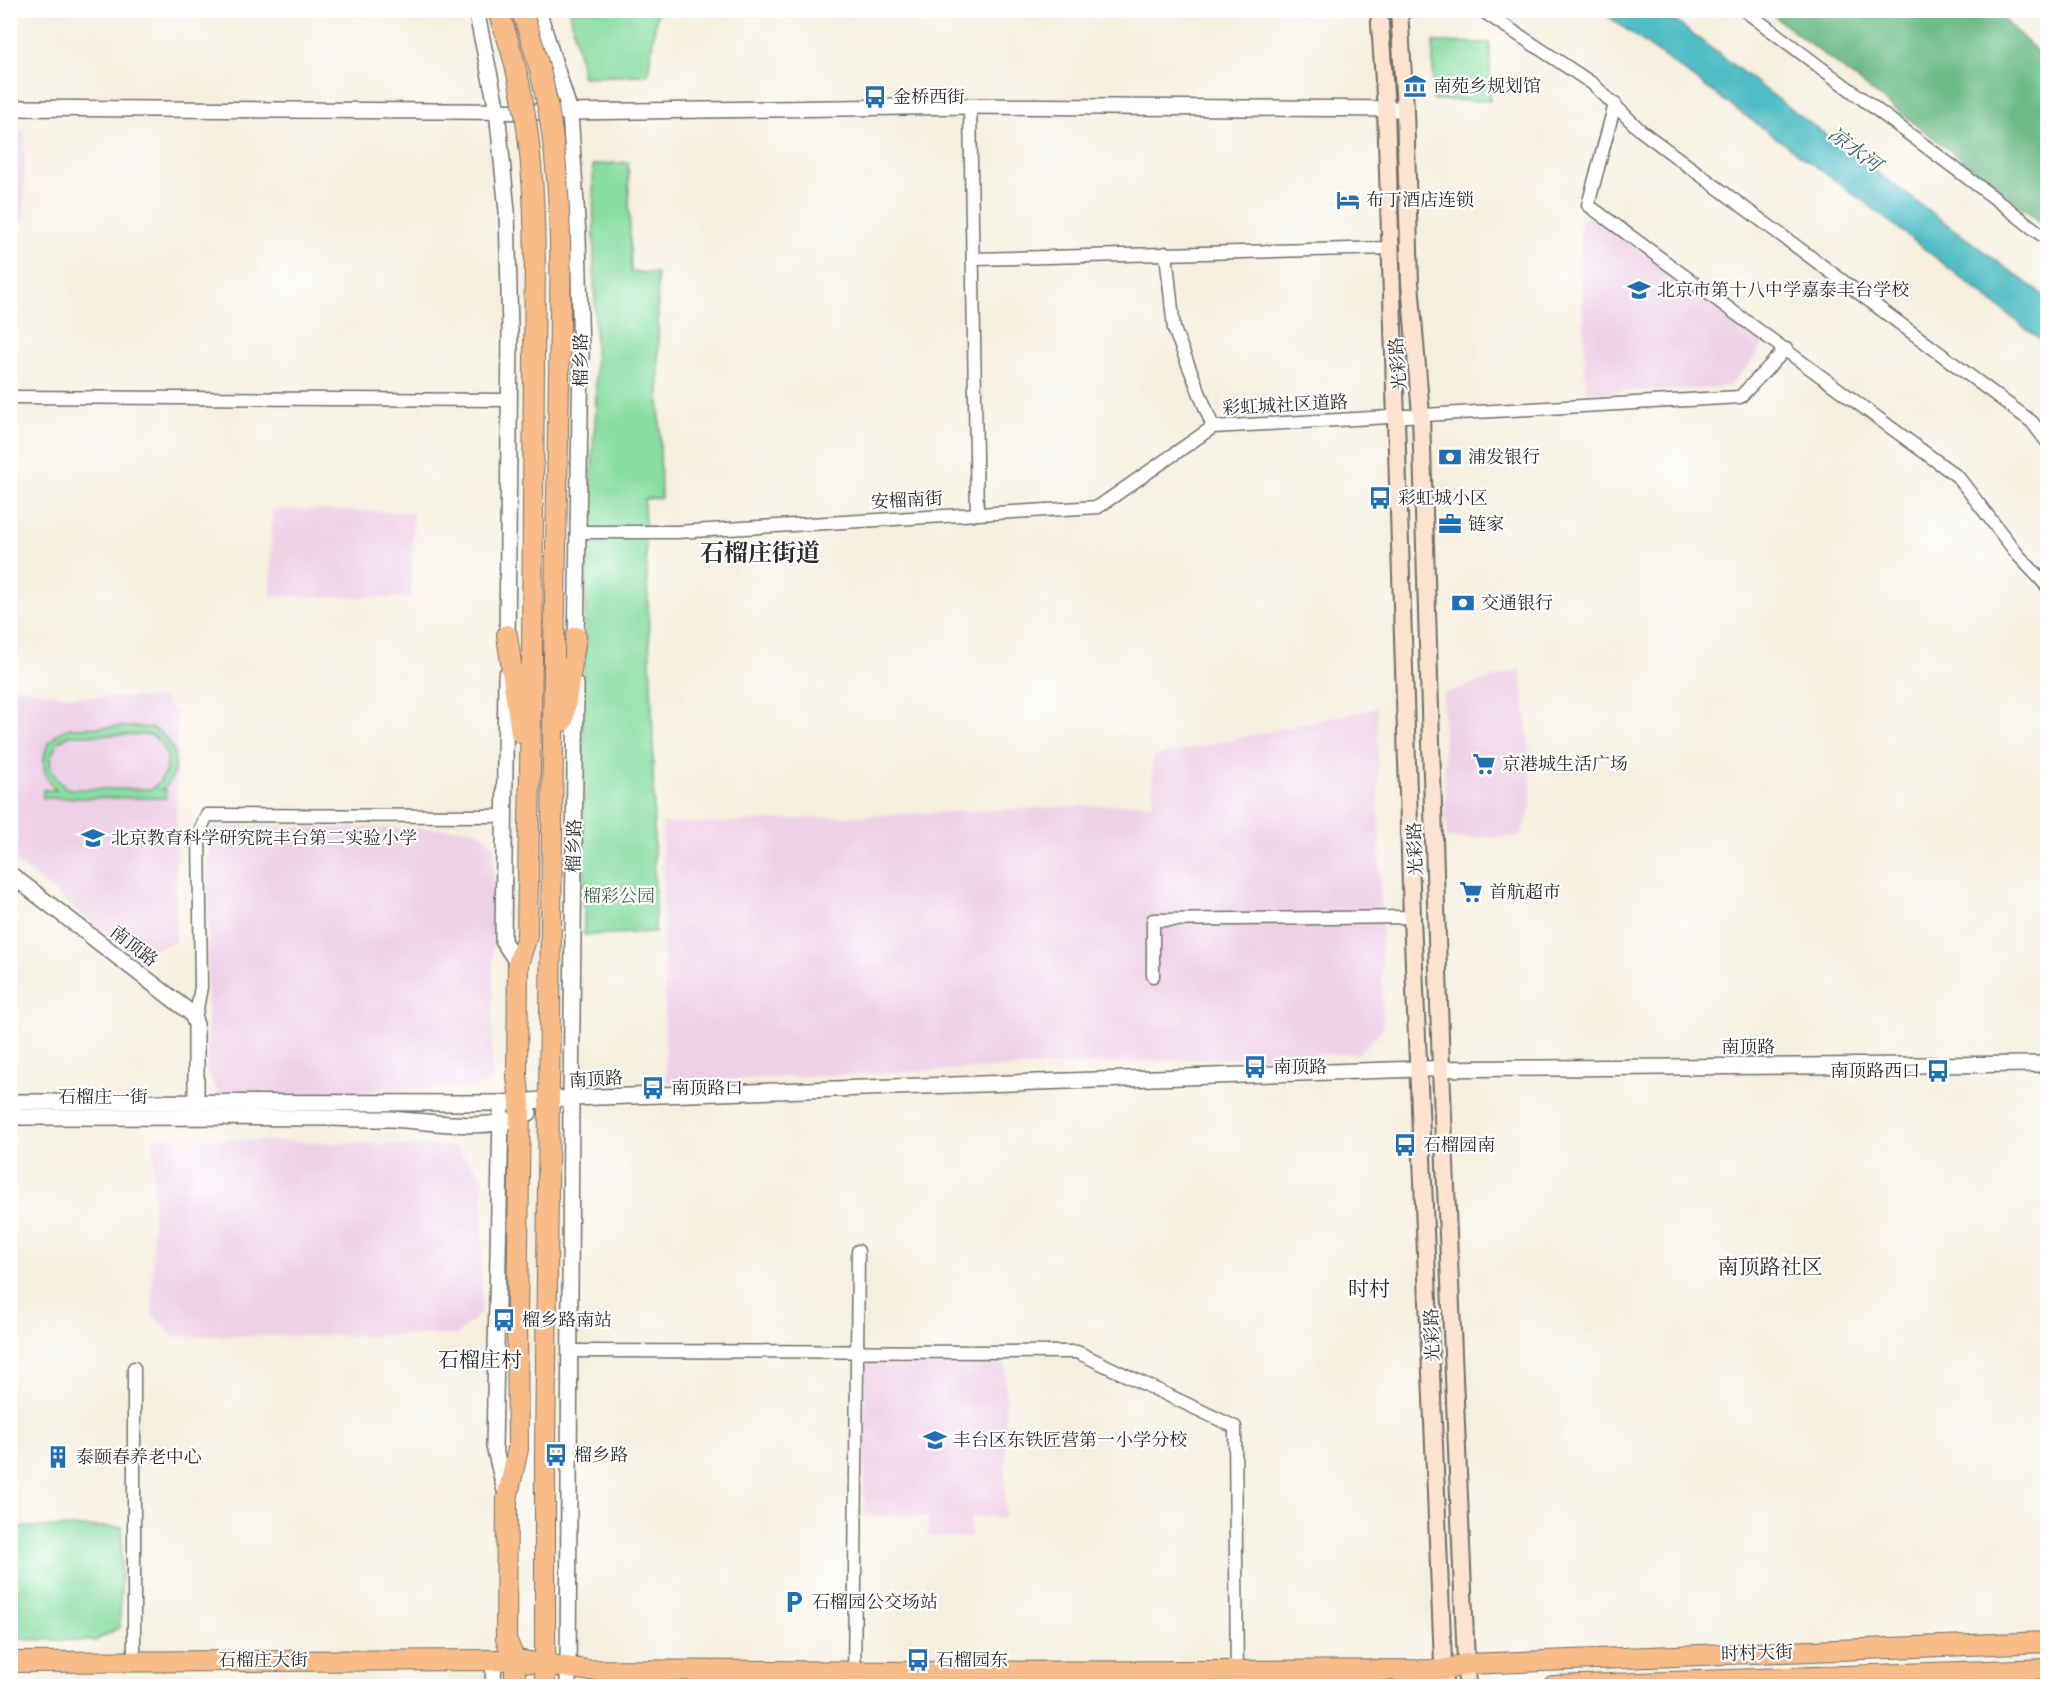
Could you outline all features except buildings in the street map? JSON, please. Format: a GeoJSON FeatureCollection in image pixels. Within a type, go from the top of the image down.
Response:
{"type":"FeatureCollection","features":[{"type":"Feature","properties":{"kind":"main road"},"geometry":{"type":"LineString","coordinates":[[497,10],[514,63],[528,135],[535,240],[527,936],[518,964],[517,1076],[510,1111],[517,1317],[518,1449],[507,1499],[506,1638],[515,1660],[515,1686]]}},
{"type":"Feature","properties":{"kind":"main road","name":"榴乡路"},"geometry":{"type":"LineString","coordinates":[[521,10],[537,57],[553,142],[562,242],[554,658],[545,1453],[545,1686]]}},
{"type":"Feature","properties":{"kind":"main road","name":"光彩路"},"geometry":{"type":"LineString","coordinates":[[1379,10],[1386,109],[1412,917],[1444,1678]]}},
{"type":"Feature","properties":{"kind":"main road","name":"光彩路"},"geometry":{"type":"LineString","coordinates":[[1400,10],[1410,283],[1421,415],[1441,1069],[1467,1686]]}},
{"type":"Feature","properties":{"kind":"main road"},"geometry":{"type":"LineString","coordinates":[[507,634],[529,788]]}},
{"type":"Feature","properties":{"kind":"main road"},"geometry":{"type":"LineString","coordinates":[[554,786],[576,637]]}},
{"type":"Feature","properties":{"kind":"main road","name":"时村大街"},"geometry":{"type":"LineString","coordinates":[[854,1678],[919,1672],[1237,1678],[1444,1678],[1466,1664],[2048,1642]]}},
{"type":"Feature","properties":{"kind":"main road","name":"石榴庄大街"},"geometry":{"type":"LineString","coordinates":[[10,1662],[515,1660],[546,1664],[568,1677],[597,1670],[854,1678]]}},
{"type":"Feature","properties":{"kind":"main road","name":"时村大街"},"geometry":{"type":"LineString","coordinates":[[1553,1686],[1995,1679],[2048,1669]]}},
{"type":"Feature","properties":{"kind":"street"},"geometry":{"type":"LineString","coordinates":[[476,10],[497,110],[507,211],[510,400],[503,940],[518,964]]}},
{"type":"Feature","properties":{"kind":"street","name":"榴乡路"},"geometry":{"type":"LineString","coordinates":[[538,10],[570,112],[578,236],[581,355],[571,1098],[568,1677]]}},
{"type":"Feature","properties":{"kind":"street"},"geometry":{"type":"LineString","coordinates":[[1481,10],[1593,84],[1640,130],[2032,422],[2048,443]]}},
{"type":"Feature","properties":{"kind":"street"},"geometry":{"type":"LineString","coordinates":[[1744,10],[2048,240]]}},
{"type":"Feature","properties":{"kind":"street"},"geometry":{"type":"LineString","coordinates":[[1615,104],[1588,205],[1958,477],[2018,555],[2048,587]]}},
{"type":"Feature","properties":{"kind":"street"},"geometry":{"type":"LineString","coordinates":[[10,108],[570,112],[970,106],[1405,109]]}},
{"type":"Feature","properties":{"kind":"street"},"geometry":{"type":"LineString","coordinates":[[970,106],[977,514]]}},
{"type":"Feature","properties":{"kind":"street"},"geometry":{"type":"LineString","coordinates":[[973,259],[1391,248]]}},
{"type":"Feature","properties":{"kind":"street","name":"彩虹城社区道路"},"geometry":{"type":"LineString","coordinates":[[1166,253],[1174,329],[1213,426],[1740,397],[1786,349]]}},
{"type":"Feature","properties":{"kind":"street"},"geometry":{"type":"LineString","coordinates":[[10,397],[510,400]]}},
{"type":"Feature","properties":{"kind":"street","name":"安榴南街"},"geometry":{"type":"LineString","coordinates":[[578,532],[676,532],[1098,507],[1213,426]]}},
{"type":"Feature","properties":{"kind":"street"},"geometry":{"type":"LineString","coordinates":[[196,1110],[195,1020],[201,987],[199,833],[207,815],[504,816]]}},
{"type":"Feature","properties":{"kind":"street","name":"南顶路"},"geometry":{"type":"LineString","coordinates":[[10,874],[188,1011],[195,1020]]}},
{"type":"Feature","properties":{"kind":"street"},"geometry":{"type":"LineString","coordinates":[[1153,976],[1153,920],[1412,917]]}},
{"type":"Feature","properties":{"kind":"street","name":"南顶路"},"geometry":{"type":"LineString","coordinates":[[196,1110],[452,1124],[571,1098],[1419,1069],[2048,1064]]}},
{"type":"Feature","properties":{"kind":"street","name":"石榴庄一街"},"geometry":{"type":"LineString","coordinates":[[10,1102],[196,1110]]}},
{"type":"Feature","properties":{"kind":"street","name":"南顶路"},"geometry":{"type":"LineString","coordinates":[[196,1110],[510,1111]]}},
{"type":"Feature","properties":{"kind":"street","name":"石榴庄一街"},"geometry":{"type":"LineString","coordinates":[[10,1117],[196,1110]]}},
{"type":"Feature","properties":{"kind":"street"},"geometry":{"type":"LineString","coordinates":[[854,1678],[858,1251]]}},
{"type":"Feature","properties":{"kind":"street"},"geometry":{"type":"LineString","coordinates":[[570,1351],[1077,1352],[1235,1427],[1237,1678]]}},
{"type":"Feature","properties":{"kind":"street"},"geometry":{"type":"LineString","coordinates":[[134,1368],[134,1662]]}},
{"type":"Feature","properties":{"kind":"street"},"geometry":{"type":"LineString","coordinates":[[493,1686],[494,1660]]}},
{"type":"Feature","properties":{"kind":"shaded area"},"geometry":{"type":"Polygon","coordinates":[[[11,131],[25,131],[24,222],[11,222],[11,131]]]}},
{"type":"Feature","properties":{"kind":"shaded area","name":"北京市第十八中学嘉泰丰台学校"},"geometry":{"type":"Polygon","coordinates":[[[1586,217],[1594,219],[1767,340],[1744,371],[1729,386],[1586,393],[1580,223],[1586,217]]]}},
{"type":"Feature","properties":{"kind":"shaded area"},"geometry":{"type":"Polygon","coordinates":[[[272,509],[413,512],[411,598],[271,596],[272,509]]]}},
{"type":"Feature","properties":{"kind":"shaded area","name":"京港城生活广场"},"geometry":{"type":"Polygon","coordinates":[[[1521,669],[1530,755],[1531,808],[1522,832],[1518,837],[1446,838],[1443,694],[1521,669]]]}},
{"type":"Feature","properties":{"kind":"shaded area","name":"北京教育科学研究院丰台第二实验小学"},"geometry":{"type":"Polygon","coordinates":[[[10,686],[67,696],[162,698],[177,714],[176,942],[134,955],[11,858],[10,686]]]}},
{"type":"Feature","properties":{"kind":"shaded area"},"geometry":{"type":"Polygon","coordinates":[[[1377,708],[1383,1029],[1359,1053],[666,1082],[662,823],[708,823],[1153,803],[1152,757],[1377,708]]]}},
{"type":"Feature","properties":{"kind":"shaded area"},"geometry":{"type":"Polygon","coordinates":[[[209,826],[472,829],[485,835],[494,847],[492,1077],[489,1083],[471,1089],[380,1089],[360,1095],[219,1094],[207,1072],[209,826]]]}},
{"type":"Feature","properties":{"kind":"shaded area"},"geometry":{"type":"Polygon","coordinates":[[[154,1137],[456,1147],[484,1178],[481,1312],[457,1335],[174,1336],[152,1314],[154,1137]]]}},
{"type":"Feature","properties":{"kind":"shaded area","name":"丰台区东铁匠营第一小学分校"},"geometry":{"type":"Polygon","coordinates":[[[865,1363],[1006,1365],[1005,1517],[971,1517],[971,1538],[928,1537],[928,1517],[864,1516],[865,1363]]]}},
{"type":"Feature","properties":{"kind":"green space"},"geometry":{"type":"Polygon","coordinates":[[[570,11],[657,11],[648,75],[583,77],[570,11]]]}},
{"type":"Feature","properties":{"kind":"green space"},"geometry":{"type":"Polygon","coordinates":[[[1767,11],[1995,11],[2047,61],[2047,228],[1999,188],[1767,11]]]}},
{"type":"Feature","properties":{"kind":"green space"},"geometry":{"type":"Polygon","coordinates":[[[1433,42],[1490,43],[1490,101],[1433,100],[1433,42]]]}},
{"type":"Feature","properties":{"kind":"green space","name":"榴彩公园"},"geometry":{"type":"Polygon","coordinates":[[[628,162],[631,272],[657,273],[661,498],[644,499],[653,738],[655,932],[584,935],[583,704],[588,513],[596,409],[593,165],[628,162]]]}},
{"type":"Feature","properties":{"kind":"green space"},"geometry":{"type":"Polygon","coordinates":[[[127,726],[158,731],[169,743],[175,758],[171,778],[161,790],[166,790],[166,798],[43,798],[43,790],[56,790],[49,782],[44,764],[48,746],[60,732],[70,728],[127,726]],[[69,735],[58,742],[50,758],[51,771],[63,786],[69,789],[151,789],[163,776],[167,762],[163,747],[151,735],[69,735]]]}},
{"type":"Feature","properties":{"kind":"green space"},"geometry":{"type":"Polygon","coordinates":[[[11,1527],[122,1527],[120,1627],[95,1641],[11,1639],[11,1527]]]}},
{"type":"Feature","properties":{"kind":"water"},"geometry":{"type":"Polygon","coordinates":[[[1601,11],[1662,11],[2047,298],[2047,345],[1866,203],[1601,11]]]}},
{"type":"Feature","properties":{"kind":"place","name":"南苑乡规划馆"},"geometry":{"type":"Point","coordinates":[1415,86]}},
{"type":"Feature","properties":{"kind":"place","name":"金桥西街"},"geometry":{"type":"Point","coordinates":[875,97]}},
{"type":"Feature","properties":{"kind":"place","name":"布丁酒店连锁"},"geometry":{"type":"Point","coordinates":[1348,200]}},
{"type":"Feature","properties":{"kind":"place","name":"北京市第十八中学嘉泰丰台学校"},"geometry":{"type":"Point","coordinates":[1639,290]}},
{"type":"Feature","properties":{"kind":"place","name":"浦发银行"},"geometry":{"type":"Point","coordinates":[1450,457]}},
{"type":"Feature","properties":{"kind":"place","name":"彩虹城小区"},"geometry":{"type":"Point","coordinates":[1380,498]}},
{"type":"Feature","properties":{"kind":"place","name":"链家"},"geometry":{"type":"Point","coordinates":[1450,524]}},
{"type":"Feature","properties":{"kind":"place","name":"交通银行"},"geometry":{"type":"Point","coordinates":[1463,603]}},
{"type":"Feature","properties":{"kind":"place","name":"京港城生活广场"},"geometry":{"type":"Point","coordinates":[1484,764]}},
{"type":"Feature","properties":{"kind":"place","name":"北京教育科学研究院丰台第二实验小学"},"geometry":{"type":"Point","coordinates":[93,838]}},
{"type":"Feature","properties":{"kind":"place","name":"首航超市"},"geometry":{"type":"Point","coordinates":[1471,892]}},
{"type":"Feature","properties":{"kind":"place","name":"南顶路"},"geometry":{"type":"Point","coordinates":[1255,1067]}},
{"type":"Feature","properties":{"kind":"place","name":"南顶路西口"},"geometry":{"type":"Point","coordinates":[1938,1071]}},
{"type":"Feature","properties":{"kind":"place","name":"南顶路口"},"geometry":{"type":"Point","coordinates":[653,1088]}},
{"type":"Feature","properties":{"kind":"place","name":"石榴园南"},"geometry":{"type":"Point","coordinates":[1405,1145]}},
{"type":"Feature","properties":{"kind":"place","name":"榴乡路南站"},"geometry":{"type":"Point","coordinates":[504,1320]}},
{"type":"Feature","properties":{"kind":"place","name":"丰台区东铁匠营第一小学分校"},"geometry":{"type":"Point","coordinates":[935,1440]}},
{"type":"Feature","properties":{"kind":"place","name":"榴乡路"},"geometry":{"type":"Point","coordinates":[556,1455]}},
{"type":"Feature","properties":{"kind":"place","name":"泰颐春养老中心"},"geometry":{"type":"Point","coordinates":[58,1457]}},
{"type":"Feature","properties":{"kind":"place","name":"石榴园公交场站"},"geometry":{"type":"Point","coordinates":[794,1602]}},
{"type":"Feature","properties":{"kind":"place","name":"石榴园东"},"geometry":{"type":"Point","coordinates":[918,1660]}},
{"type":"Feature","properties":{"kind":"district","name":"石榴庄街道"},"geometry":{"type":"Point","coordinates":[760,553]}},
{"type":"Feature","properties":{"kind":"district","name":"南顶路社区"},"geometry":{"type":"Point","coordinates":[1770,1267]}},
{"type":"Feature","properties":{"kind":"district","name":"时村"},"geometry":{"type":"Point","coordinates":[1369,1289]}},
{"type":"Feature","properties":{"kind":"district","name":"石榴庄村"},"geometry":{"type":"Point","coordinates":[480,1360]}},
{"type":"Feature","properties":{"kind":"water label","name":"凉水河"},"geometry":{"type":"Point","coordinates":[1855,149]}}]}
